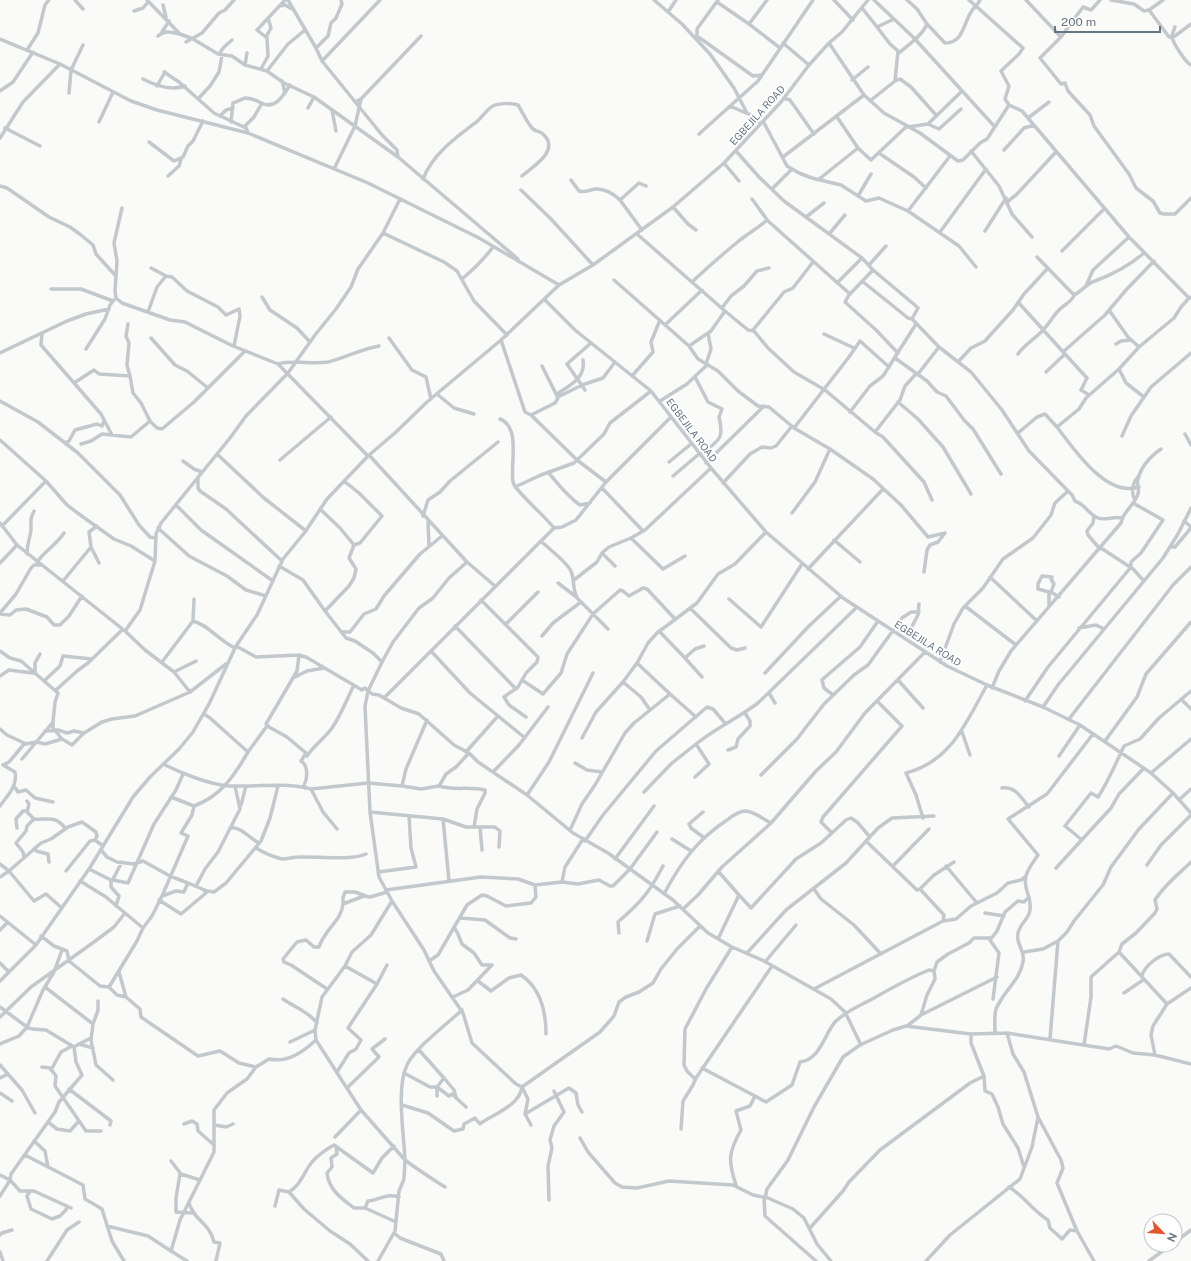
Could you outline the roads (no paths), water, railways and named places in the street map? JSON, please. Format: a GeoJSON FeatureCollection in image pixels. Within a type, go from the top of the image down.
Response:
{"type":"FeatureCollection","features":[{"type":"Feature","properties":{"kind":"street"},"geometry":{"type":"LineString","coordinates":[[27,50],[38,33],[45,5],[49,0]]}},
{"type":"Feature","properties":{"kind":"street"},"geometry":{"type":"LineString","coordinates":[[75,0],[83,9]]}},
{"type":"Feature","properties":{"kind":"street"},"geometry":{"type":"LineString","coordinates":[[186,42],[202,33],[218,13],[225,10],[234,0]]}},
{"type":"Feature","properties":{"kind":"street"},"geometry":{"type":"LineString","coordinates":[[266,37],[257,30],[278,7],[287,0],[316,48],[322,61],[382,135],[397,150],[398,157]]}},
{"type":"Feature","properties":{"kind":"street"},"geometry":{"type":"LineString","coordinates":[[316,48],[328,36],[331,23],[336,18],[342,4],[341,0]]}},
{"type":"Feature","properties":{"kind":"street"},"geometry":{"type":"LineString","coordinates":[[322,61],[380,0]]}},
{"type":"Feature","properties":{"kind":"street"},"geometry":{"type":"LineString","coordinates":[[654,0],[682,24],[710,54],[734,88],[746,113]]}},
{"type":"Feature","properties":{"kind":"street"},"geometry":{"type":"LineString","coordinates":[[668,12],[676,0]]}},
{"type":"Feature","properties":{"kind":"street"},"geometry":{"type":"LineString","coordinates":[[749,24],[766,0]]}},
{"type":"Feature","properties":{"kind":"street"},"geometry":{"type":"LineString","coordinates":[[699,134],[762,75],[812,1],[807,0]]}},
{"type":"Feature","properties":{"kind":"street"},"geometry":{"type":"LineString","coordinates":[[834,0],[853,20]]}},
{"type":"Feature","properties":{"kind":"street","name":"EGBEJILA ROAD"},"geometry":{"type":"LineString","coordinates":[[868,0],[853,20],[809,65],[784,98],[724,163],[673,207],[593,265],[559,285],[545,300],[568,324],[651,391],[706,463],[766,532],[802,564],[856,608],[894,631],[940,662],[992,688],[1043,707],[1080,725],[1151,773],[1180,800],[1191,814]]}},
{"type":"Feature","properties":{"kind":"street"},"geometry":{"type":"LineString","coordinates":[[874,0],[915,39],[995,127]]}},
{"type":"Feature","properties":{"kind":"street"},"geometry":{"type":"LineString","coordinates":[[907,0],[917,9],[926,24],[945,43],[952,43],[958,40],[972,10],[977,7],[980,0]]}},
{"type":"Feature","properties":{"kind":"street"},"geometry":{"type":"LineString","coordinates":[[969,0],[1023,48],[1019,54],[1001,71],[1009,86],[1005,99],[1009,105],[1022,111],[1129,237],[1190,298],[1181,307],[1174,318],[1139,347],[1119,369],[1090,395],[1079,409],[1057,427]]}},
{"type":"Feature","properties":{"kind":"street"},"geometry":{"type":"LineString","coordinates":[[1026,0],[1061,37]]}},
{"type":"Feature","properties":{"kind":"street"},"geometry":{"type":"LineString","coordinates":[[1100,0],[1091,10],[1083,7],[1061,37],[1040,58],[1060,84],[1065,83],[1068,91],[1090,115],[1094,126],[1129,174],[1136,188],[1153,201],[1160,212],[1164,214],[1175,214],[1191,198]]}},
{"type":"Feature","properties":{"kind":"street"},"geometry":{"type":"LineString","coordinates":[[1111,0],[1132,4],[1144,11],[1163,0]]}},
{"type":"Feature","properties":{"kind":"street"},"geometry":{"type":"LineString","coordinates":[[134,10],[143,8],[148,1],[180,34]]}},
{"type":"Feature","properties":{"kind":"street"},"geometry":{"type":"LineString","coordinates":[[762,75],[754,76],[697,36],[697,29],[718,1],[780,48]]}},
{"type":"Feature","properties":{"kind":"street"},"geometry":{"type":"LineString","coordinates":[[158,36],[162,32],[167,20],[163,5]]}},
{"type":"Feature","properties":{"kind":"street"},"geometry":{"type":"LineString","coordinates":[[278,7],[285,5],[292,9]]}},
{"type":"Feature","properties":{"kind":"street"},"geometry":{"type":"LineString","coordinates":[[862,8],[898,54]]}},
{"type":"Feature","properties":{"kind":"street"},"geometry":{"type":"LineString","coordinates":[[1148,10],[1169,37],[1172,37],[1187,63],[1191,65]]}},
{"type":"Feature","properties":{"kind":"street"},"geometry":{"type":"LineString","coordinates":[[261,69],[268,56],[266,37],[271,28],[268,18]]}},
{"type":"Feature","properties":{"kind":"street"},"geometry":{"type":"LineString","coordinates":[[878,27],[894,19]]}},
{"type":"Feature","properties":{"kind":"street"},"geometry":{"type":"LineString","coordinates":[[895,81],[898,54],[915,39],[925,28],[926,24]]}},
{"type":"Feature","properties":{"kind":"street"},"geometry":{"type":"LineString","coordinates":[[1172,37],[1191,24]]}},
{"type":"Feature","properties":{"kind":"street"},"geometry":{"type":"LineString","coordinates":[[1172,37],[1175,27]]}},
{"type":"Feature","properties":{"kind":"street"},"geometry":{"type":"LineString","coordinates":[[267,71],[288,44],[305,30]]}},
{"type":"Feature","properties":{"kind":"street"},"geometry":{"type":"LineString","coordinates":[[162,32],[180,34],[220,54],[232,56],[245,65],[267,71],[282,81],[314,97],[398,157],[519,260],[559,285]]}},
{"type":"Feature","properties":{"kind":"street"},"geometry":{"type":"LineString","coordinates":[[334,168],[355,126],[362,99],[421,36]]}},
{"type":"Feature","properties":{"kind":"street"},"geometry":{"type":"LineString","coordinates":[[0,39],[60,64],[113,92],[151,108],[248,133],[334,168],[480,238],[510,257],[519,260]]}},
{"type":"Feature","properties":{"kind":"street"},"geometry":{"type":"LineString","coordinates":[[198,98],[210,86],[219,72],[220,54],[224,47],[232,40]]}},
{"type":"Feature","properties":{"kind":"street"},"geometry":{"type":"LineString","coordinates":[[783,43],[809,65]]}},
{"type":"Feature","properties":{"kind":"street"},"geometry":{"type":"LineString","coordinates":[[829,43],[852,80],[870,101],[884,113],[920,133],[958,161],[963,160],[980,143],[987,139],[1009,105]]}},
{"type":"Feature","properties":{"kind":"street"},"geometry":{"type":"LineString","coordinates":[[69,93],[71,70],[83,45]]}},
{"type":"Feature","properties":{"kind":"street"},"geometry":{"type":"LineString","coordinates":[[0,91],[13,82],[33,52]]}},
{"type":"Feature","properties":{"kind":"street"},"geometry":{"type":"LineString","coordinates":[[245,65],[247,54]]}},
{"type":"Feature","properties":{"kind":"street"},"geometry":{"type":"LineString","coordinates":[[0,138],[23,102],[60,64]]}},
{"type":"Feature","properties":{"kind":"street"},"geometry":{"type":"LineString","coordinates":[[852,80],[868,67]]}},
{"type":"Feature","properties":{"kind":"street"},"geometry":{"type":"LineString","coordinates":[[157,86],[165,72],[185,86],[214,113],[246,128],[248,133]]}},
{"type":"Feature","properties":{"kind":"street"},"geometry":{"type":"LineString","coordinates":[[142,79],[157,86],[175,90],[185,86]]}},
{"type":"Feature","properties":{"kind":"street"},"geometry":{"type":"LineString","coordinates":[[870,101],[895,81],[900,79],[911,87],[936,115]]}},
{"type":"Feature","properties":{"kind":"street"},"geometry":{"type":"LineString","coordinates":[[282,81],[285,93]]}},
{"type":"Feature","properties":{"kind":"street"},"geometry":{"type":"LineString","coordinates":[[231,122],[233,103],[244,98],[253,99],[262,104],[273,104],[280,100],[290,85]]}},
{"type":"Feature","properties":{"kind":"street"},"geometry":{"type":"LineString","coordinates":[[928,124],[962,91]]}},
{"type":"Feature","properties":{"kind":"street"},"geometry":{"type":"LineString","coordinates":[[99,122],[113,92]]}},
{"type":"Feature","properties":{"kind":"street"},"geometry":{"type":"LineString","coordinates":[[782,157],[837,117],[864,95]]}},
{"type":"Feature","properties":{"kind":"street"},"geometry":{"type":"LineString","coordinates":[[308,108],[314,97]]}},
{"type":"Feature","properties":{"kind":"street"},"geometry":{"type":"LineString","coordinates":[[784,98],[790,100],[814,134]]}},
{"type":"Feature","properties":{"kind":"street"},"geometry":{"type":"LineString","coordinates":[[355,102],[362,99]]}},
{"type":"Feature","properties":{"kind":"street"},"geometry":{"type":"LineString","coordinates":[[1028,118],[1049,102]]}},
{"type":"Feature","properties":{"kind":"street"},"geometry":{"type":"LineString","coordinates":[[423,179],[430,163],[458,135],[475,123],[494,105],[507,103],[518,105],[535,131],[544,135],[547,139],[548,150],[546,156],[522,176]]}},
{"type":"Feature","properties":{"kind":"street"},"geometry":{"type":"LineString","coordinates":[[244,127],[254,117],[262,104]]}},
{"type":"Feature","properties":{"kind":"street"},"geometry":{"type":"LineString","coordinates":[[730,106],[754,117],[761,122],[787,166],[818,180],[841,185],[866,201],[878,198],[908,211],[959,246],[976,267]]}},
{"type":"Feature","properties":{"kind":"street"},"geometry":{"type":"LineString","coordinates":[[220,116],[226,110],[233,108]]}},
{"type":"Feature","properties":{"kind":"street"},"geometry":{"type":"LineString","coordinates":[[837,117],[858,148],[871,160],[907,126],[928,124],[939,129],[961,109]]}},
{"type":"Feature","properties":{"kind":"street"},"geometry":{"type":"LineString","coordinates":[[332,110],[336,131]]}},
{"type":"Feature","properties":{"kind":"street"},"geometry":{"type":"LineString","coordinates":[[168,176],[179,166],[203,121]]}},
{"type":"Feature","properties":{"kind":"street"},"geometry":{"type":"LineString","coordinates":[[1004,150],[1024,128],[1034,125]]}},
{"type":"Feature","properties":{"kind":"street"},"geometry":{"type":"LineString","coordinates":[[5,128],[40,146]]}},
{"type":"Feature","properties":{"kind":"street"},"geometry":{"type":"LineString","coordinates":[[149,142],[174,161],[182,158]]}},
{"type":"Feature","properties":{"kind":"street"},"geometry":{"type":"LineString","coordinates":[[818,180],[858,148]]}},
{"type":"Feature","properties":{"kind":"street"},"geometry":{"type":"LineString","coordinates":[[736,151],[772,189],[806,217],[862,258],[873,270],[918,308],[912,319]]}},
{"type":"Feature","properties":{"kind":"street"},"geometry":{"type":"LineString","coordinates":[[972,151],[999,186],[1008,202],[1012,214],[1032,237]]}},
{"type":"Feature","properties":{"kind":"street"},"geometry":{"type":"LineString","coordinates":[[1008,202],[1056,152]]}},
{"type":"Feature","properties":{"kind":"street"},"geometry":{"type":"LineString","coordinates":[[879,153],[914,177],[926,188]]}},
{"type":"Feature","properties":{"kind":"street"},"geometry":{"type":"LineString","coordinates":[[908,211],[950,156]]}},
{"type":"Feature","properties":{"kind":"street"},"geometry":{"type":"LineString","coordinates":[[724,163],[739,181]]}},
{"type":"Feature","properties":{"kind":"street"},"geometry":{"type":"LineString","coordinates":[[772,189],[792,169]]}},
{"type":"Feature","properties":{"kind":"street"},"geometry":{"type":"LineString","coordinates":[[940,232],[986,169]]}},
{"type":"Feature","properties":{"kind":"street"},"geometry":{"type":"LineString","coordinates":[[858,196],[871,174]]}},
{"type":"Feature","properties":{"kind":"street"},"geometry":{"type":"LineString","coordinates":[[571,180],[578,191],[584,192],[599,189],[615,195],[642,230]]}},
{"type":"Feature","properties":{"kind":"street"},"geometry":{"type":"LineString","coordinates":[[620,200],[639,183],[646,186]]}},
{"type":"Feature","properties":{"kind":"street"},"geometry":{"type":"LineString","coordinates":[[0,186],[7,188],[49,217],[70,227],[81,235],[93,245],[96,254],[115,275]]}},
{"type":"Feature","properties":{"kind":"street"},"geometry":{"type":"LineString","coordinates":[[521,190],[593,265]]}},
{"type":"Feature","properties":{"kind":"street"},"geometry":{"type":"LineString","coordinates":[[985,231],[1006,198]]}},
{"type":"Feature","properties":{"kind":"street"},"geometry":{"type":"LineString","coordinates":[[56,690],[123,631],[140,610],[154,561],[155,538],[158,528],[246,416],[288,373],[344,299],[351,287],[358,269],[383,233],[400,199]]}},
{"type":"Feature","properties":{"kind":"street"},"geometry":{"type":"LineString","coordinates":[[752,199],[767,220],[850,294]]}},
{"type":"Feature","properties":{"kind":"street"},"geometry":{"type":"LineString","coordinates":[[806,217],[824,203]]}},
{"type":"Feature","properties":{"kind":"street"},"geometry":{"type":"LineString","coordinates":[[673,207],[688,224],[696,230]]}},
{"type":"Feature","properties":{"kind":"street"},"geometry":{"type":"LineString","coordinates":[[122,208],[114,243],[117,261],[115,275],[116,298],[122,303],[170,320],[185,322],[245,351],[278,364],[369,456],[428,522],[467,562],[495,586]]}},
{"type":"Feature","properties":{"kind":"street"},"geometry":{"type":"LineString","coordinates":[[1062,251],[1104,209]]}},
{"type":"Feature","properties":{"kind":"street"},"geometry":{"type":"LineString","coordinates":[[829,234],[845,215]]}},
{"type":"Feature","properties":{"kind":"street"},"geometry":{"type":"LineString","coordinates":[[693,281],[723,253],[748,233],[755,231],[767,220]]}},
{"type":"Feature","properties":{"kind":"street"},"geometry":{"type":"LineString","coordinates":[[383,233],[451,266],[462,279],[474,300],[507,335]]}},
{"type":"Feature","properties":{"kind":"street"},"geometry":{"type":"LineString","coordinates":[[637,234],[748,330],[753,330],[768,348],[794,372],[824,390],[883,437],[924,482],[932,500]]}},
{"type":"Feature","properties":{"kind":"street"},"geometry":{"type":"LineString","coordinates":[[1085,287],[1093,270],[1129,237]]}},
{"type":"Feature","properties":{"kind":"street"},"geometry":{"type":"LineString","coordinates":[[869,265],[886,246]]}},
{"type":"Feature","properties":{"kind":"street"},"geometry":{"type":"LineString","coordinates":[[462,279],[475,269],[483,257],[493,247]]}},
{"type":"Feature","properties":{"kind":"street"},"geometry":{"type":"LineString","coordinates":[[1018,354],[1025,345],[1032,341],[1043,330],[1060,309],[1073,299],[1075,294],[1094,281],[1110,276],[1129,266],[1144,253]]}},
{"type":"Feature","properties":{"kind":"street"},"geometry":{"type":"LineString","coordinates":[[1037,257],[1075,294]]}},
{"type":"Feature","properties":{"kind":"street"},"geometry":{"type":"LineString","coordinates":[[837,283],[862,258]]}},
{"type":"Feature","properties":{"kind":"street"},"geometry":{"type":"LineString","coordinates":[[1046,372],[1109,310],[1154,261]]}},
{"type":"Feature","properties":{"kind":"street"},"geometry":{"type":"LineString","coordinates":[[753,330],[784,292],[793,288],[813,262]]}},
{"type":"Feature","properties":{"kind":"street"},"geometry":{"type":"LineString","coordinates":[[151,268],[166,276],[172,276],[187,291],[218,307],[226,315],[239,309],[240,316],[234,346]]}},
{"type":"Feature","properties":{"kind":"street"},"geometry":{"type":"LineString","coordinates":[[689,346],[708,333],[731,296],[744,286],[757,271],[769,268]]}},
{"type":"Feature","properties":{"kind":"street"},"geometry":{"type":"LineString","coordinates":[[958,362],[971,348],[985,341],[1048,268]]}},
{"type":"Feature","properties":{"kind":"street"},"geometry":{"type":"LineString","coordinates":[[873,270],[850,294],[845,302],[876,330],[898,353]]}},
{"type":"Feature","properties":{"kind":"street"},"geometry":{"type":"LineString","coordinates":[[148,312],[157,287],[166,276]]}},
{"type":"Feature","properties":{"kind":"street"},"geometry":{"type":"LineString","coordinates":[[614,280],[689,346],[698,359],[718,371],[738,391],[758,406],[769,407],[793,427],[830,449],[873,479],[901,505],[928,537],[945,532],[938,542],[930,545],[927,550],[924,572]]}},
{"type":"Feature","properties":{"kind":"street"},"geometry":{"type":"LineString","coordinates":[[862,281],[908,318],[912,319],[940,346],[971,372],[1002,410],[1029,451],[1068,491],[1075,501],[1079,502],[1094,516],[1100,519],[1116,516],[1122,518]]}},
{"type":"Feature","properties":{"kind":"street"},"geometry":{"type":"LineString","coordinates":[[51,289],[81,289],[113,301]]}},
{"type":"Feature","properties":{"kind":"street"},"geometry":{"type":"LineString","coordinates":[[665,325],[702,290]]}},
{"type":"Feature","properties":{"kind":"street"},"geometry":{"type":"LineString","coordinates":[[262,297],[270,310],[297,328],[310,342]]}},
{"type":"Feature","properties":{"kind":"street"},"geometry":{"type":"LineString","coordinates":[[86,349],[116,298]]}},
{"type":"Feature","properties":{"kind":"street"},"geometry":{"type":"LineString","coordinates":[[0,981],[36,945],[89,869],[133,797],[162,764],[187,740],[204,714],[235,647],[252,624],[279,566],[306,531],[320,509],[344,481],[369,456],[431,399],[507,335],[545,300]]}},
{"type":"Feature","properties":{"kind":"street"},"geometry":{"type":"LineString","coordinates":[[1018,302],[1087,378],[1081,390],[1090,395]]}},
{"type":"Feature","properties":{"kind":"street"},"geometry":{"type":"LineString","coordinates":[[0,353],[86,314],[109,309]]}},
{"type":"Feature","properties":{"kind":"street"},"geometry":{"type":"LineString","coordinates":[[1109,310],[1131,340],[1139,347]]}},
{"type":"Feature","properties":{"kind":"street"},"geometry":{"type":"LineString","coordinates":[[632,376],[653,352],[651,342],[660,320]]}},
{"type":"Feature","properties":{"kind":"street"},"geometry":{"type":"LineString","coordinates":[[128,324],[126,336],[129,343],[127,365],[133,393],[141,403],[150,421],[157,428],[162,429],[208,388],[245,351]]}},
{"type":"Feature","properties":{"kind":"street"},"geometry":{"type":"LineString","coordinates":[[850,412],[870,386],[883,376],[916,324]]}},
{"type":"Feature","properties":{"kind":"street"},"geometry":{"type":"LineString","coordinates":[[42,333],[41,345],[101,414],[112,435]]}},
{"type":"Feature","properties":{"kind":"street"},"geometry":{"type":"LineString","coordinates":[[660,401],[687,384],[706,365],[711,349],[708,333]]}},
{"type":"Feature","properties":{"kind":"street"},"geometry":{"type":"LineString","coordinates":[[824,334],[854,348]]}},
{"type":"Feature","properties":{"kind":"street"},"geometry":{"type":"LineString","coordinates":[[151,338],[175,365],[187,371],[208,388]]}},
{"type":"Feature","properties":{"kind":"street"},"geometry":{"type":"LineString","coordinates":[[389,338],[412,370],[426,377],[431,399]]}},
{"type":"Feature","properties":{"kind":"street"},"geometry":{"type":"LineString","coordinates":[[501,340],[525,412],[578,460],[606,482]]}},
{"type":"Feature","properties":{"kind":"street"},"geometry":{"type":"LineString","coordinates":[[1116,344],[1121,341],[1131,340]]}},
{"type":"Feature","properties":{"kind":"street"},"geometry":{"type":"LineString","coordinates":[[723,483],[750,454],[762,447],[771,448],[776,446],[824,390],[860,341],[889,367]]}},
{"type":"Feature","properties":{"kind":"street"},"geometry":{"type":"LineString","coordinates":[[585,390],[567,364],[591,343]]}},
{"type":"Feature","properties":{"kind":"street"},"geometry":{"type":"LineString","coordinates":[[278,364],[288,361],[309,363],[328,362],[364,349],[378,346]]}},
{"type":"Feature","properties":{"kind":"street"},"geometry":{"type":"LineString","coordinates":[[875,432],[898,402],[905,386],[915,375],[918,374],[940,346]]}},
{"type":"Feature","properties":{"kind":"street"},"geometry":{"type":"LineString","coordinates":[[1122,436],[1130,416],[1159,378],[1191,353]]}},
{"type":"Feature","properties":{"kind":"street"},"geometry":{"type":"LineString","coordinates":[[895,358],[918,374],[937,392],[946,396],[964,420],[973,429],[1002,474]]}},
{"type":"Feature","properties":{"kind":"street"},"geometry":{"type":"LineString","coordinates":[[531,416],[554,403],[557,396],[578,379],[584,366],[583,360]]}},
{"type":"Feature","properties":{"kind":"street"},"geometry":{"type":"LineString","coordinates":[[557,396],[603,378],[615,362]]}},
{"type":"Feature","properties":{"kind":"street"},"geometry":{"type":"LineString","coordinates":[[542,366],[557,396]]}},
{"type":"Feature","properties":{"kind":"street"},"geometry":{"type":"LineString","coordinates":[[1119,369],[1126,383],[1144,398]]}},
{"type":"Feature","properties":{"kind":"street"},"geometry":{"type":"LineString","coordinates":[[74,383],[94,370],[99,374],[130,376]]}},
{"type":"Feature","properties":{"kind":"street"},"geometry":{"type":"LineString","coordinates":[[673,476],[720,438],[722,430],[719,416],[722,409],[708,402],[695,377]]}},
{"type":"Feature","properties":{"kind":"street"},"geometry":{"type":"LineString","coordinates":[[515,487],[578,460],[604,434],[610,423],[651,391]]}},
{"type":"Feature","properties":{"kind":"street"},"geometry":{"type":"LineString","coordinates":[[437,394],[454,408],[474,414]]}},
{"type":"Feature","properties":{"kind":"street"},"geometry":{"type":"LineString","coordinates":[[0,400],[38,422],[78,453],[120,495],[139,525],[150,537],[155,538]]}},
{"type":"Feature","properties":{"kind":"street"},"geometry":{"type":"LineString","coordinates":[[898,402],[918,419],[943,447],[971,494]]}},
{"type":"Feature","properties":{"kind":"street"},"geometry":{"type":"LineString","coordinates":[[706,463],[764,406]]}},
{"type":"Feature","properties":{"kind":"street"},"geometry":{"type":"LineString","coordinates":[[1018,433],[1037,417],[1045,414],[1073,447],[1084,464],[1112,484],[1133,489],[1139,487]]}},
{"type":"Feature","properties":{"kind":"street"},"geometry":{"type":"LineString","coordinates":[[280,460],[330,417]]}},
{"type":"Feature","properties":{"kind":"street"},"geometry":{"type":"LineString","coordinates":[[383,698],[554,528],[562,527],[573,522],[606,482],[671,417]]}},
{"type":"Feature","properties":{"kind":"street"},"geometry":{"type":"LineString","coordinates":[[500,419],[505,421],[511,429],[513,483],[515,487],[554,528]]}},
{"type":"Feature","properties":{"kind":"street"},"geometry":{"type":"LineString","coordinates":[[102,434],[102,426],[104,421]]}},
{"type":"Feature","properties":{"kind":"street"},"geometry":{"type":"LineString","coordinates":[[81,444],[91,441],[102,434],[131,437],[150,421]]}},
{"type":"Feature","properties":{"kind":"street"},"geometry":{"type":"LineString","coordinates":[[65,443],[69,441],[75,430],[97,424],[102,426]]}},
{"type":"Feature","properties":{"kind":"street"},"geometry":{"type":"LineString","coordinates":[[1185,434],[1191,445]]}},
{"type":"Feature","properties":{"kind":"street"},"geometry":{"type":"LineString","coordinates":[[0,440],[46,481],[67,505],[114,539],[131,546],[154,561]]}},
{"type":"Feature","properties":{"kind":"street"},"geometry":{"type":"LineString","coordinates":[[423,516],[428,500],[440,492],[450,481],[498,442]]}},
{"type":"Feature","properties":{"kind":"street"},"geometry":{"type":"LineString","coordinates":[[669,462],[691,444]]}},
{"type":"Feature","properties":{"kind":"street"},"geometry":{"type":"LineString","coordinates":[[792,513],[815,482],[830,449]]}},
{"type":"Feature","properties":{"kind":"street"},"geometry":{"type":"LineString","coordinates":[[1134,502],[1133,489],[1136,479],[1139,477],[1153,454],[1161,449]]}},
{"type":"Feature","properties":{"kind":"street"},"geometry":{"type":"LineString","coordinates":[[217,454],[264,498],[306,531]]}},
{"type":"Feature","properties":{"kind":"street"},"geometry":{"type":"LineString","coordinates":[[183,461],[194,470],[198,477],[198,487]]}},
{"type":"Feature","properties":{"kind":"street"},"geometry":{"type":"LineString","coordinates":[[574,580],[597,562],[602,553],[610,546],[631,538],[643,531],[711,468]]}},
{"type":"Feature","properties":{"kind":"street"},"geometry":{"type":"LineString","coordinates":[[194,470],[202,472]]}},
{"type":"Feature","properties":{"kind":"street"},"geometry":{"type":"LineString","coordinates":[[548,472],[561,489],[573,500],[580,505],[590,503]]}},
{"type":"Feature","properties":{"kind":"street"},"geometry":{"type":"LineString","coordinates":[[992,688],[1004,663],[1016,645],[1049,606],[1059,597],[1065,587],[1071,582],[1121,523],[1122,518],[1139,493],[1139,477]]}},
{"type":"Feature","properties":{"kind":"street"},"geometry":{"type":"LineString","coordinates":[[46,481],[1,524],[16,545],[39,564],[63,580],[145,650],[174,672],[190,692]]}},
{"type":"Feature","properties":{"kind":"street"},"geometry":{"type":"LineString","coordinates":[[325,611],[354,578],[356,569],[349,558],[354,546],[360,543],[382,516],[360,493],[344,481]]}},
{"type":"Feature","properties":{"kind":"street"},"geometry":{"type":"LineString","coordinates":[[192,485],[198,487],[202,492],[226,509],[282,561]]}},
{"type":"Feature","properties":{"kind":"street"},"geometry":{"type":"LineString","coordinates":[[602,488],[643,531]]}},
{"type":"Feature","properties":{"kind":"street"},"geometry":{"type":"LineString","coordinates":[[808,569],[883,489]]}},
{"type":"Feature","properties":{"kind":"street"},"geometry":{"type":"LineString","coordinates":[[940,662],[954,624],[965,606],[983,588],[1003,559],[1033,538],[1051,515],[1055,504],[1068,491]]}},
{"type":"Feature","properties":{"kind":"street"},"geometry":{"type":"LineString","coordinates":[[1025,700],[1048,667],[1079,628],[1131,567],[1131,562],[1141,553],[1163,520],[1134,502]]}},
{"type":"Feature","properties":{"kind":"street"},"geometry":{"type":"LineString","coordinates":[[176,505],[201,530],[273,581]]}},
{"type":"Feature","properties":{"kind":"street"},"geometry":{"type":"LineString","coordinates":[[1043,707],[1058,685],[1144,581],[1170,547],[1191,508]]}},
{"type":"Feature","properties":{"kind":"street"},"geometry":{"type":"LineString","coordinates":[[320,509],[340,528],[354,546]]}},
{"type":"Feature","properties":{"kind":"street"},"geometry":{"type":"LineString","coordinates":[[27,554],[27,542],[31,530],[30,520],[34,511]]}},
{"type":"Feature","properties":{"kind":"street"},"geometry":{"type":"LineString","coordinates":[[1094,516],[1093,522],[1087,531],[1088,535],[1100,548],[1131,567],[1144,581]]}},
{"type":"Feature","properties":{"kind":"street"},"geometry":{"type":"LineString","coordinates":[[1170,547],[1176,546],[1191,528],[1184,521]]}},
{"type":"Feature","properties":{"kind":"street"},"geometry":{"type":"LineString","coordinates":[[428,522],[430,545]]}},
{"type":"Feature","properties":{"kind":"street"},"geometry":{"type":"LineString","coordinates":[[96,526],[89,532],[91,547],[99,563]]}},
{"type":"Feature","properties":{"kind":"street"},"geometry":{"type":"LineString","coordinates":[[158,528],[189,556],[227,576],[246,590],[266,596]]}},
{"type":"Feature","properties":{"kind":"street"},"geometry":{"type":"LineString","coordinates":[[582,738],[596,712],[623,682],[637,663],[651,638],[705,595],[718,574],[735,564],[766,532]]}},
{"type":"Feature","properties":{"kind":"street"},"geometry":{"type":"LineString","coordinates":[[0,614],[16,594],[34,565],[39,564],[48,548],[58,542],[64,533]]}},
{"type":"Feature","properties":{"kind":"street"},"geometry":{"type":"LineString","coordinates":[[1178,534],[1183,537]]}},
{"type":"Feature","properties":{"kind":"street"},"geometry":{"type":"LineString","coordinates":[[340,632],[350,632],[364,614],[376,610],[384,596],[430,545],[442,536]]}},
{"type":"Feature","properties":{"kind":"street"},"geometry":{"type":"LineString","coordinates":[[631,538],[663,570],[685,556]]}},
{"type":"Feature","properties":{"kind":"street"},"geometry":{"type":"LineString","coordinates":[[834,540],[860,562]]}},
{"type":"Feature","properties":{"kind":"street"},"geometry":{"type":"LineString","coordinates":[[541,541],[566,564],[574,580],[575,596]]}},
{"type":"Feature","properties":{"kind":"street"},"geometry":{"type":"LineString","coordinates":[[0,563],[16,545]]}},
{"type":"Feature","properties":{"kind":"street"},"geometry":{"type":"LineString","coordinates":[[63,580],[91,547]]}},
{"type":"Feature","properties":{"kind":"street"},"geometry":{"type":"LineString","coordinates":[[602,553],[615,566]]}},
{"type":"Feature","properties":{"kind":"street"},"geometry":{"type":"LineString","coordinates":[[1,555],[5,557]]}},
{"type":"Feature","properties":{"kind":"street"},"geometry":{"type":"LineString","coordinates":[[467,562],[449,578],[432,598],[420,608],[393,642],[368,691],[365,706],[370,812],[378,872],[386,891],[409,926],[429,961],[462,1010],[472,1043],[522,1088],[528,1099],[525,1114],[531,1125]]}},
{"type":"Feature","properties":{"kind":"street"},"geometry":{"type":"LineString","coordinates":[[729,599],[761,627],[802,564]]}},
{"type":"Feature","properties":{"kind":"street"},"geometry":{"type":"LineString","coordinates":[[279,566],[303,580],[340,632],[350,640],[355,641],[373,653],[382,662]]}},
{"type":"Feature","properties":{"kind":"street"},"geometry":{"type":"LineString","coordinates":[[1069,719],[1173,586],[1191,567]]}},
{"type":"Feature","properties":{"kind":"street"},"geometry":{"type":"LineString","coordinates":[[1049,606],[1049,592],[1038,589],[1038,584],[1042,576],[1052,577],[1051,579],[1054,584],[1051,592],[1059,597]]}},
{"type":"Feature","properties":{"kind":"street"},"geometry":{"type":"LineString","coordinates":[[990,577],[1036,621]]}},
{"type":"Feature","properties":{"kind":"street"},"geometry":{"type":"LineString","coordinates":[[558,583],[575,596],[608,629]]}},
{"type":"Feature","properties":{"kind":"street"},"geometry":{"type":"LineString","coordinates":[[522,680],[543,694],[561,673],[567,654],[594,614],[620,590],[629,596],[645,588],[675,619]]}},
{"type":"Feature","properties":{"kind":"street"},"geometry":{"type":"LineString","coordinates":[[506,624],[538,592]]}},
{"type":"Feature","properties":{"kind":"street"},"geometry":{"type":"LineString","coordinates":[[0,614],[10,614],[16,610],[26,609],[47,617],[54,625],[60,625],[69,616],[82,596]]}},
{"type":"Feature","properties":{"kind":"street"},"geometry":{"type":"LineString","coordinates":[[765,673],[808,626],[841,596]]}},
{"type":"Feature","properties":{"kind":"street"},"geometry":{"type":"LineString","coordinates":[[162,662],[193,621],[194,599]]}},
{"type":"Feature","properties":{"kind":"street"},"geometry":{"type":"LineString","coordinates":[[481,600],[538,657],[537,662],[516,689],[506,695],[505,700],[512,708],[526,718]]}},
{"type":"Feature","properties":{"kind":"street"},"geometry":{"type":"LineString","coordinates":[[542,636],[581,602]]}},
{"type":"Feature","properties":{"kind":"street"},"geometry":{"type":"LineString","coordinates":[[908,634],[919,612],[919,604]]}},
{"type":"Feature","properties":{"kind":"street"},"geometry":{"type":"LineString","coordinates":[[965,606],[1016,645]]}},
{"type":"Feature","properties":{"kind":"street"},"geometry":{"type":"LineString","coordinates":[[690,608],[731,648],[737,650],[745,648]]}},
{"type":"Feature","properties":{"kind":"street"},"geometry":{"type":"LineString","coordinates":[[644,792],[672,763],[696,744],[725,723],[746,713],[769,693],[856,608]]}},
{"type":"Feature","properties":{"kind":"street"},"geometry":{"type":"LineString","coordinates":[[762,775],[797,739],[833,695],[868,665],[901,620],[909,613],[919,612]]}},
{"type":"Feature","properties":{"kind":"street"},"geometry":{"type":"LineString","coordinates":[[193,621],[207,626],[219,639],[256,657],[299,655],[325,667],[362,690],[365,688],[401,708],[419,714],[454,745],[468,752],[493,772],[527,795],[584,840],[615,858],[630,869],[664,894],[700,926],[718,939],[765,962],[831,999],[845,1012],[861,1044]]}},
{"type":"Feature","properties":{"kind":"street"},"geometry":{"type":"LineString","coordinates":[[833,695],[824,688],[822,680],[860,647],[878,621]]}},
{"type":"Feature","properties":{"kind":"street"},"geometry":{"type":"LineString","coordinates":[[1105,741],[1137,697],[1146,674],[1191,622]]}},
{"type":"Feature","properties":{"kind":"street"},"geometry":{"type":"LineString","coordinates":[[1079,628],[1096,625],[1104,629]]}},
{"type":"Feature","properties":{"kind":"street"},"geometry":{"type":"LineString","coordinates":[[456,626],[516,689]]}},
{"type":"Feature","properties":{"kind":"street"},"geometry":{"type":"LineString","coordinates":[[659,631],[702,677]]}},
{"type":"Feature","properties":{"kind":"street"},"geometry":{"type":"LineString","coordinates":[[685,658],[695,648],[704,646]]}},
{"type":"Feature","properties":{"kind":"street"},"geometry":{"type":"LineString","coordinates":[[0,651],[10,658],[21,661],[56,690],[57,695],[54,702],[52,727],[62,739],[72,745],[84,732],[102,722],[135,716],[190,692],[227,664]]}},
{"type":"Feature","properties":{"kind":"street"},"geometry":{"type":"LineString","coordinates":[[431,651],[470,693],[524,738]]}},
{"type":"Feature","properties":{"kind":"street"},"geometry":{"type":"LineString","coordinates":[[647,941],[655,914],[681,908],[698,895],[718,871],[771,823],[806,782],[836,752],[865,713],[925,652]]}},
{"type":"Feature","properties":{"kind":"street"},"geometry":{"type":"LineString","coordinates":[[34,673],[34,663],[40,654]]}},
{"type":"Feature","properties":{"kind":"street"},"geometry":{"type":"LineString","coordinates":[[171,796],[194,806],[213,797],[226,786],[267,726],[267,722],[294,677],[298,668],[299,655]]}},
{"type":"Feature","properties":{"kind":"street"},"geometry":{"type":"LineString","coordinates":[[44,681],[61,664],[63,656],[92,659]]}},
{"type":"Feature","properties":{"kind":"street"},"geometry":{"type":"LineString","coordinates":[[174,672],[196,662]]}},
{"type":"Feature","properties":{"kind":"street"},"geometry":{"type":"LineString","coordinates":[[637,663],[696,717]]}},
{"type":"Feature","properties":{"kind":"street"},"geometry":{"type":"LineString","coordinates":[[294,677],[307,671],[325,667]]}},
{"type":"Feature","properties":{"kind":"street"},"geometry":{"type":"LineString","coordinates":[[0,676],[10,670],[34,673]]}},
{"type":"Feature","properties":{"kind":"street"},"geometry":{"type":"LineString","coordinates":[[527,795],[549,762],[593,673]]}},
{"type":"Feature","properties":{"kind":"street"},"geometry":{"type":"LineString","coordinates":[[898,680],[923,708]]}},
{"type":"Feature","properties":{"kind":"street"},"geometry":{"type":"LineString","coordinates":[[623,682],[641,697],[650,710]]}},
{"type":"Feature","properties":{"kind":"street"},"geometry":{"type":"LineString","coordinates":[[304,762],[312,748],[319,745],[331,729],[354,685]]}},
{"type":"Feature","properties":{"kind":"street"},"geometry":{"type":"LineString","coordinates":[[922,818],[916,795],[906,773],[937,758],[962,732],[987,685]]}},
{"type":"Feature","properties":{"kind":"street"},"geometry":{"type":"LineString","coordinates":[[1082,840],[1064,826],[1091,793],[1098,797],[1104,788],[1106,781],[1124,746],[1140,739],[1159,718],[1191,691]]}},
{"type":"Feature","properties":{"kind":"street"},"geometry":{"type":"LineString","coordinates":[[769,693],[775,703]]}},
{"type":"Feature","properties":{"kind":"street"},"geometry":{"type":"LineString","coordinates":[[570,830],[582,804],[625,733],[670,694]]}},
{"type":"Feature","properties":{"kind":"street"},"geometry":{"type":"LineString","coordinates":[[1181,700],[1191,709]]}},
{"type":"Feature","properties":{"kind":"street"},"geometry":{"type":"LineString","coordinates":[[832,833],[821,822],[823,817],[902,726],[877,701]]}},
{"type":"Feature","properties":{"kind":"street"},"geometry":{"type":"LineString","coordinates":[[493,772],[524,738],[548,707]]}},
{"type":"Feature","properties":{"kind":"street"},"geometry":{"type":"LineString","coordinates":[[562,882],[565,867],[584,840],[656,751],[707,707],[710,707],[725,723]]}},
{"type":"Feature","properties":{"kind":"street"},"geometry":{"type":"LineString","coordinates":[[728,750],[736,747],[738,739],[750,726],[750,721],[746,713]]}},
{"type":"Feature","properties":{"kind":"street"},"geometry":{"type":"LineString","coordinates":[[204,714],[248,752]]}},
{"type":"Feature","properties":{"kind":"street"},"geometry":{"type":"LineString","coordinates":[[439,786],[446,774],[456,767],[497,717]]}},
{"type":"Feature","properties":{"kind":"street"},"geometry":{"type":"LineString","coordinates":[[402,786],[406,769],[427,720]]}},
{"type":"Feature","properties":{"kind":"street"},"geometry":{"type":"LineString","coordinates":[[22,759],[53,722]]}},
{"type":"Feature","properties":{"kind":"street"},"geometry":{"type":"LineString","coordinates":[[1059,756],[1080,725]]}},
{"type":"Feature","properties":{"kind":"street"},"geometry":{"type":"LineString","coordinates":[[267,726],[287,737],[306,752],[301,761],[304,762],[307,777],[304,785],[305,788]]}},
{"type":"Feature","properties":{"kind":"street"},"geometry":{"type":"LineString","coordinates":[[0,729],[7,735],[25,743],[36,742],[45,744],[62,739]]}},
{"type":"Feature","properties":{"kind":"street"},"geometry":{"type":"LineString","coordinates":[[45,732],[56,730],[66,733],[74,731],[84,732]]}},
{"type":"Feature","properties":{"kind":"street"},"geometry":{"type":"LineString","coordinates":[[962,732],[970,755]]}},
{"type":"Feature","properties":{"kind":"street"},"geometry":{"type":"LineString","coordinates":[[995,1034],[996,1010],[1011,984],[1018,977],[1023,962],[1024,952],[1017,942],[1018,932],[1029,914],[1031,906],[1025,889],[1025,877],[1028,867],[1038,855],[1008,819],[1029,807],[1047,794],[1093,734]]}},
{"type":"Feature","properties":{"kind":"street"},"geometry":{"type":"LineString","coordinates":[[1151,773],[1191,739]]}},
{"type":"Feature","properties":{"kind":"street"},"geometry":{"type":"LineString","coordinates":[[1,765],[9,762],[25,743]]}},
{"type":"Feature","properties":{"kind":"street"},"geometry":{"type":"LineString","coordinates":[[21,749],[30,743]]}},
{"type":"Feature","properties":{"kind":"street"},"geometry":{"type":"LineString","coordinates":[[696,744],[709,764],[696,777]]}},
{"type":"Feature","properties":{"kind":"street"},"geometry":{"type":"LineString","coordinates":[[575,763],[587,770],[602,772]]}},
{"type":"Feature","properties":{"kind":"street"},"geometry":{"type":"LineString","coordinates":[[162,764],[183,774],[226,786],[278,786],[311,789],[368,783],[421,789],[439,786],[451,789],[470,788],[485,790],[486,793],[476,815],[474,827]]}},
{"type":"Feature","properties":{"kind":"street"},"geometry":{"type":"LineString","coordinates":[[0,806],[14,786],[15,772],[1,765]]}},
{"type":"Feature","properties":{"kind":"street"},"geometry":{"type":"LineString","coordinates":[[1056,868],[1111,808],[1123,789],[1144,768]]}},
{"type":"Feature","properties":{"kind":"street"},"geometry":{"type":"LineString","coordinates":[[89,869],[112,881],[127,884],[154,824],[176,790],[183,774]]}},
{"type":"Feature","properties":{"kind":"street"},"geometry":{"type":"LineString","coordinates":[[14,786],[18,792],[26,790],[35,798],[53,802]]}},
{"type":"Feature","properties":{"kind":"street"},"geometry":{"type":"LineString","coordinates":[[235,786],[240,806]]}},
{"type":"Feature","properties":{"kind":"street"},"geometry":{"type":"LineString","coordinates":[[196,886],[205,869],[218,852],[230,828],[240,806],[246,786]]}},
{"type":"Feature","properties":{"kind":"street"},"geometry":{"type":"LineString","coordinates":[[101,850],[112,860],[134,864],[143,861],[170,876],[204,890],[214,892],[226,883],[260,843],[270,818],[278,786]]}},
{"type":"Feature","properties":{"kind":"street"},"geometry":{"type":"LineString","coordinates":[[1002,788],[1010,788],[1014,790],[1029,807]]}},
{"type":"Feature","properties":{"kind":"street"},"geometry":{"type":"LineString","coordinates":[[311,789],[323,812],[337,829]]}},
{"type":"Feature","properties":{"kind":"street"},"geometry":{"type":"LineString","coordinates":[[1180,800],[1191,789]]}},
{"type":"Feature","properties":{"kind":"street"},"geometry":{"type":"LineString","coordinates":[[1024,952],[1043,948],[1058,941],[1067,932],[1103,885],[1111,867],[1138,829],[1173,793]]}},
{"type":"Feature","properties":{"kind":"street"},"geometry":{"type":"LineString","coordinates":[[27,801],[29,804],[27,811]]}},
{"type":"Feature","properties":{"kind":"street"},"geometry":{"type":"LineString","coordinates":[[109,987],[119,972],[142,928],[152,916],[162,896],[188,836],[181,833],[192,815],[194,806]]}},
{"type":"Feature","properties":{"kind":"street"},"geometry":{"type":"LineString","coordinates":[[615,858],[654,806]]}},
{"type":"Feature","properties":{"kind":"street"},"geometry":{"type":"LineString","coordinates":[[17,828],[16,819],[23,811],[27,811]]}},
{"type":"Feature","properties":{"kind":"street"},"geometry":{"type":"LineString","coordinates":[[27,811],[34,819]]}},
{"type":"Feature","properties":{"kind":"street"},"geometry":{"type":"LineString","coordinates":[[664,894],[690,851],[703,837],[736,814],[745,811],[753,812],[771,823]]}},
{"type":"Feature","properties":{"kind":"street"},"geometry":{"type":"LineString","coordinates":[[370,812],[443,819],[460,826],[495,827],[498,828],[499,847]]}},
{"type":"Feature","properties":{"kind":"street"},"geometry":{"type":"LineString","coordinates":[[703,812],[689,824],[691,828],[703,837]]}},
{"type":"Feature","properties":{"kind":"street"},"geometry":{"type":"LineString","coordinates":[[1147,865],[1161,845],[1191,814]]}},
{"type":"Feature","properties":{"kind":"street"},"geometry":{"type":"LineString","coordinates":[[378,872],[416,867],[411,848],[409,816]]}},
{"type":"Feature","properties":{"kind":"street"},"geometry":{"type":"LineString","coordinates":[[747,953],[786,910],[814,889],[833,871],[846,863],[878,828],[892,818],[922,818],[934,816]]}},
{"type":"Feature","properties":{"kind":"street"},"geometry":{"type":"LineString","coordinates":[[24,858],[23,852],[16,843],[26,832],[27,826],[34,819],[48,817],[58,821],[65,828]]}},
{"type":"Feature","properties":{"kind":"street"},"geometry":{"type":"LineString","coordinates":[[718,871],[751,908],[796,859],[821,843],[846,820],[851,818],[857,822],[870,838]]}},
{"type":"Feature","properties":{"kind":"street"},"geometry":{"type":"LineString","coordinates":[[443,819],[449,881]]}},
{"type":"Feature","properties":{"kind":"street"},"geometry":{"type":"LineString","coordinates":[[0,877],[35,848],[65,828],[82,822],[96,832],[97,836],[95,840]]}},
{"type":"Feature","properties":{"kind":"street"},"geometry":{"type":"LineString","coordinates":[[480,827],[482,850]]}},
{"type":"Feature","properties":{"kind":"street"},"geometry":{"type":"LineString","coordinates":[[230,828],[241,830],[252,840],[260,843]]}},
{"type":"Feature","properties":{"kind":"street"},"geometry":{"type":"LineString","coordinates":[[893,866],[929,829]]}},
{"type":"Feature","properties":{"kind":"street"},"geometry":{"type":"LineString","coordinates":[[327,989],[284,962],[283,959],[297,942],[306,940],[314,947],[319,947],[324,934],[341,914],[345,892],[355,892],[370,897],[386,891],[481,877],[518,879],[535,885],[562,882],[578,884],[599,880],[613,886],[630,869],[657,832]]}},
{"type":"Feature","properties":{"kind":"street"},"geometry":{"type":"LineString","coordinates":[[672,839],[690,851]]}},
{"type":"Feature","properties":{"kind":"street"},"geometry":{"type":"LineString","coordinates":[[95,840],[103,846]]}},
{"type":"Feature","properties":{"kind":"street"},"geometry":{"type":"LineString","coordinates":[[66,870],[90,841],[95,840]]}},
{"type":"Feature","properties":{"kind":"street"},"geometry":{"type":"LineString","coordinates":[[866,841],[917,890],[920,889],[944,915],[943,921]]}},
{"type":"Feature","properties":{"kind":"street"},"geometry":{"type":"LineString","coordinates":[[35,848],[36,851],[48,854],[49,862]]}},
{"type":"Feature","properties":{"kind":"street"},"geometry":{"type":"LineString","coordinates":[[256,848],[269,855],[286,859],[298,857],[342,858],[362,856],[366,854]]}},
{"type":"Feature","properties":{"kind":"street"},"geometry":{"type":"LineString","coordinates":[[116,906],[119,896],[111,887],[112,881],[122,862]]}},
{"type":"Feature","properties":{"kind":"street"},"geometry":{"type":"LineString","coordinates":[[920,889],[934,874],[954,862]]}},
{"type":"Feature","properties":{"kind":"street"},"geometry":{"type":"LineString","coordinates":[[1084,1045],[1091,997],[1091,977],[1119,952],[1122,944],[1136,933],[1155,913],[1157,909],[1154,900],[1160,891],[1170,880],[1191,862]]}},
{"type":"Feature","properties":{"kind":"street"},"geometry":{"type":"LineString","coordinates":[[0,864],[34,901],[46,894],[62,908]]}},
{"type":"Feature","properties":{"kind":"street"},"geometry":{"type":"LineString","coordinates":[[619,933],[618,922],[639,904],[653,886],[663,866]]}},
{"type":"Feature","properties":{"kind":"street"},"geometry":{"type":"LineString","coordinates":[[946,866],[977,903]]}},
{"type":"Feature","properties":{"kind":"street"},"geometry":{"type":"LineString","coordinates":[[814,989],[943,921],[956,919],[977,903],[994,895],[1008,883],[1021,880],[1025,877]]}},
{"type":"Feature","properties":{"kind":"street"},"geometry":{"type":"LineString","coordinates":[[80,881],[106,896],[142,928]]}},
{"type":"Feature","properties":{"kind":"street"},"geometry":{"type":"LineString","coordinates":[[162,896],[172,892],[184,892],[188,883]]}},
{"type":"Feature","properties":{"kind":"street"},"geometry":{"type":"LineString","coordinates":[[429,961],[438,955],[467,905],[482,895],[506,906],[531,903],[536,897],[535,885]]}},
{"type":"Feature","properties":{"kind":"street"},"geometry":{"type":"LineString","coordinates":[[814,889],[822,899],[854,925],[881,954]]}},
{"type":"Feature","properties":{"kind":"street"},"geometry":{"type":"LineString","coordinates":[[159,900],[181,914],[206,893],[204,890]]}},
{"type":"Feature","properties":{"kind":"street"},"geometry":{"type":"LineString","coordinates":[[718,939],[740,895]]}},
{"type":"Feature","properties":{"kind":"street"},"geometry":{"type":"LineString","coordinates":[[343,904],[366,896]]}},
{"type":"Feature","properties":{"kind":"street"},"geometry":{"type":"LineString","coordinates":[[921,1015],[927,995],[935,979],[934,971],[938,961],[969,944],[974,938],[991,938],[997,931],[1010,907],[1018,901],[1024,902],[1029,897]]}},
{"type":"Feature","properties":{"kind":"street"},"geometry":{"type":"LineString","coordinates":[[392,901],[371,935],[352,952],[345,966],[322,997],[315,1030],[316,1040],[361,1110],[405,1160],[418,1171],[425,1173],[445,1187]]}},
{"type":"Feature","properties":{"kind":"street"},"geometry":{"type":"LineString","coordinates":[[0,1017],[31,987],[69,961],[114,926],[125,913]]}},
{"type":"Feature","properties":{"kind":"street"},"geometry":{"type":"LineString","coordinates":[[985,913],[1004,916]]}},
{"type":"Feature","properties":{"kind":"street"},"geometry":{"type":"LineString","coordinates":[[0,916],[36,945]]}},
{"type":"Feature","properties":{"kind":"street"},"geometry":{"type":"LineString","coordinates":[[460,918],[485,920],[510,938],[516,939]]}},
{"type":"Feature","properties":{"kind":"street"},"geometry":{"type":"LineString","coordinates":[[0,930],[7,922]]}},
{"type":"Feature","properties":{"kind":"street"},"geometry":{"type":"LineString","coordinates":[[402,1105],[428,1113],[454,1132],[463,1129],[464,1124],[475,1118],[480,1124],[488,1118],[493,1118],[510,1106],[522,1091],[522,1088],[600,1032],[614,1016],[619,1002],[653,983],[661,969],[700,926]]}},
{"type":"Feature","properties":{"kind":"street"},"geometry":{"type":"LineString","coordinates":[[765,962],[796,926]]}},
{"type":"Feature","properties":{"kind":"street"},"geometry":{"type":"LineString","coordinates":[[453,997],[468,990],[492,965],[482,965],[474,953],[462,944],[454,927]]}},
{"type":"Feature","properties":{"kind":"street"},"geometry":{"type":"LineString","coordinates":[[41,936],[62,950],[67,951],[74,957]]}},
{"type":"Feature","properties":{"kind":"street"},"geometry":{"type":"LineString","coordinates":[[991,938],[990,940],[1000,953],[993,999]]}},
{"type":"Feature","properties":{"kind":"street"},"geometry":{"type":"LineString","coordinates":[[1050,1039],[1058,941]]}},
{"type":"Feature","properties":{"kind":"street"},"geometry":{"type":"LineString","coordinates":[[695,1079],[687,1071],[684,1065],[685,1029],[706,989],[732,947]]}},
{"type":"Feature","properties":{"kind":"street"},"geometry":{"type":"LineString","coordinates":[[0,1044],[19,1036],[27,1027],[45,986],[54,972],[62,950]]}},
{"type":"Feature","properties":{"kind":"street"},"geometry":{"type":"LineString","coordinates":[[67,951],[69,961],[100,986],[109,987],[117,995],[126,996]]}},
{"type":"Feature","properties":{"kind":"street"},"geometry":{"type":"LineString","coordinates":[[1119,952],[1167,1004]]}},
{"type":"Feature","properties":{"kind":"street"},"geometry":{"type":"LineString","coordinates":[[1124,993],[1142,978],[1143,972],[1151,964],[1164,954],[1169,954],[1191,977]]}},
{"type":"Feature","properties":{"kind":"street"},"geometry":{"type":"LineString","coordinates":[[0,963],[9,972]]}},
{"type":"Feature","properties":{"kind":"street"},"geometry":{"type":"LineString","coordinates":[[337,1072],[350,1053],[356,1049],[361,1040],[348,1028],[377,984],[387,965]]}},
{"type":"Feature","properties":{"kind":"street"},"geometry":{"type":"LineString","coordinates":[[345,966],[377,984]]}},
{"type":"Feature","properties":{"kind":"street"},"geometry":{"type":"LineString","coordinates":[[681,1129],[683,1101],[695,1079],[772,966]]}},
{"type":"Feature","properties":{"kind":"street"},"geometry":{"type":"LineString","coordinates":[[702,1068],[766,1102],[792,1085],[800,1062],[812,1057],[820,1048],[834,1023],[845,1012],[874,998],[894,985],[929,970],[934,971]]}},
{"type":"Feature","properties":{"kind":"street"},"geometry":{"type":"LineString","coordinates":[[119,972],[126,996],[140,1009],[141,1017],[198,1056],[220,1051],[239,1063],[256,1067]]}},
{"type":"Feature","properties":{"kind":"street"},"geometry":{"type":"LineString","coordinates":[[478,981],[491,991],[516,976],[520,975],[526,978],[533,986],[543,1004],[546,1034]]}},
{"type":"Feature","properties":{"kind":"street"},"geometry":{"type":"LineString","coordinates":[[816,1261],[765,1216],[765,1198],[767,1189],[788,1160],[814,1107],[843,1057],[861,1044],[906,1026],[921,1015],[997,977]]}},
{"type":"Feature","properties":{"kind":"street"},"geometry":{"type":"LineString","coordinates":[[45,986],[92,1024]]}},
{"type":"Feature","properties":{"kind":"street"},"geometry":{"type":"LineString","coordinates":[[1154,1055],[1151,1038],[1152,1029],[1167,1004],[1191,988]]}},
{"type":"Feature","properties":{"kind":"street"},"geometry":{"type":"LineString","coordinates":[[283,999],[300,1011],[311,1016],[317,1023]]}},
{"type":"Feature","properties":{"kind":"street"},"geometry":{"type":"LineString","coordinates":[[98,1001],[98,1010],[92,1024],[92,1038],[96,1065],[113,1080]]}},
{"type":"Feature","properties":{"kind":"street"},"geometry":{"type":"LineString","coordinates":[[0,1007],[27,1027],[46,1030],[73,1047],[76,1062],[82,1075],[63,1097],[48,1122],[11,1174],[10,1180],[0,1196]]}},
{"type":"Feature","properties":{"kind":"street"},"geometry":{"type":"LineString","coordinates":[[378,1261],[394,1233],[399,1197],[404,1179],[405,1160],[402,1105],[404,1073],[408,1064],[419,1050],[462,1010]]}},
{"type":"Feature","properties":{"kind":"street"},"geometry":{"type":"LineString","coordinates":[[906,1026],[971,1034],[1007,1033],[1109,1049],[1116,1046],[1133,1053],[1154,1055],[1191,1064]]}},
{"type":"Feature","properties":{"kind":"street"},"geometry":{"type":"LineString","coordinates":[[290,1042],[315,1030]]}},
{"type":"Feature","properties":{"kind":"street"},"geometry":{"type":"LineString","coordinates":[[1007,1033],[1013,1054],[1024,1072],[1038,1117],[1061,1160],[1063,1168],[1057,1183],[1077,1231],[1093,1260],[1088,1261]]}},
{"type":"Feature","properties":{"kind":"street"},"geometry":{"type":"LineString","coordinates":[[971,1034],[971,1043],[984,1076],[985,1091],[992,1094],[1003,1124],[1018,1148],[1024,1167]]}},
{"type":"Feature","properties":{"kind":"street"},"geometry":{"type":"LineString","coordinates":[[51,1070],[61,1052],[92,1038]]}},
{"type":"Feature","properties":{"kind":"street"},"geometry":{"type":"LineString","coordinates":[[347,1088],[379,1057],[372,1049],[385,1039]]}},
{"type":"Feature","properties":{"kind":"street"},"geometry":{"type":"LineString","coordinates":[[171,1251],[184,1212],[210,1161],[214,1145],[214,1110],[227,1093],[247,1079],[256,1067],[269,1059],[280,1061],[294,1056],[316,1040]]}},
{"type":"Feature","properties":{"kind":"street"},"geometry":{"type":"LineString","coordinates":[[80,1044],[93,1048]]}},
{"type":"Feature","properties":{"kind":"street"},"geometry":{"type":"LineString","coordinates":[[419,1050],[454,1090],[456,1097]]}},
{"type":"Feature","properties":{"kind":"street"},"geometry":{"type":"LineString","coordinates":[[0,1065],[22,1090],[35,1114]]}},
{"type":"Feature","properties":{"kind":"street"},"geometry":{"type":"LineString","coordinates":[[42,1067],[51,1070],[56,1076],[55,1086],[86,1131],[101,1132]]}},
{"type":"Feature","properties":{"kind":"street"},"geometry":{"type":"LineString","coordinates":[[404,1073],[430,1087],[437,1087],[449,1096],[452,1094],[466,1107]]}},
{"type":"Feature","properties":{"kind":"street"},"geometry":{"type":"LineString","coordinates":[[0,1078],[8,1074]]}},
{"type":"Feature","properties":{"kind":"street"},"geometry":{"type":"LineString","coordinates":[[810,1228],[843,1191],[849,1182],[880,1150],[970,1083],[984,1076]]}},
{"type":"Feature","properties":{"kind":"street"},"geometry":{"type":"LineString","coordinates":[[437,1096],[437,1087],[444,1078]]}},
{"type":"Feature","properties":{"kind":"street"},"geometry":{"type":"LineString","coordinates":[[525,1114],[569,1088],[571,1088],[577,1096],[578,1105],[582,1112]]}},
{"type":"Feature","properties":{"kind":"street"},"geometry":{"type":"LineString","coordinates":[[69,1089],[111,1121],[110,1126]]}},
{"type":"Feature","properties":{"kind":"street"},"geometry":{"type":"LineString","coordinates":[[549,1200],[548,1166],[552,1148],[550,1140],[554,1126],[564,1112],[554,1091]]}},
{"type":"Feature","properties":{"kind":"street"},"geometry":{"type":"LineString","coordinates":[[0,1093],[12,1101]]}},
{"type":"Feature","properties":{"kind":"street"},"geometry":{"type":"LineString","coordinates":[[736,1185],[729,1164],[734,1142],[741,1130],[736,1111],[750,1106],[755,1096]]}},
{"type":"Feature","properties":{"kind":"street"},"geometry":{"type":"LineString","coordinates":[[335,1137],[361,1110]]}},
{"type":"Feature","properties":{"kind":"street"},"geometry":{"type":"LineString","coordinates":[[926,1261],[950,1234],[1020,1179],[1032,1147],[1038,1117]]}},
{"type":"Feature","properties":{"kind":"street"},"geometry":{"type":"LineString","coordinates":[[48,1122],[57,1129],[70,1131],[80,1121]]}},
{"type":"Feature","properties":{"kind":"street"},"geometry":{"type":"LineString","coordinates":[[184,1124],[192,1121],[197,1124],[198,1131],[214,1145]]}},
{"type":"Feature","properties":{"kind":"street"},"geometry":{"type":"LineString","coordinates":[[215,1125],[226,1127],[233,1124]]}},
{"type":"Feature","properties":{"kind":"street"},"geometry":{"type":"LineString","coordinates":[[580,1138],[588,1152],[615,1183],[622,1187],[637,1188],[668,1181],[736,1185],[753,1195],[796,1210],[810,1228],[817,1244],[832,1261]]}},
{"type":"Feature","properties":{"kind":"street"},"geometry":{"type":"LineString","coordinates":[[34,1141],[46,1151],[48,1167]]}},
{"type":"Feature","properties":{"kind":"street"},"geometry":{"type":"LineString","coordinates":[[289,1192],[296,1188],[301,1176],[322,1151],[334,1145],[373,1173],[382,1158],[394,1146]]}},
{"type":"Feature","properties":{"kind":"street"},"geometry":{"type":"LineString","coordinates":[[336,1146],[337,1154],[330,1158],[332,1167],[327,1173],[328,1184],[340,1198],[354,1208],[365,1208],[396,1222]]}},
{"type":"Feature","properties":{"kind":"street"},"geometry":{"type":"LineString","coordinates":[[25,1155],[83,1185],[85,1198],[102,1209],[112,1241],[124,1261]]}},
{"type":"Feature","properties":{"kind":"street"},"geometry":{"type":"LineString","coordinates":[[171,1161],[180,1174],[200,1180]]}},
{"type":"Feature","properties":{"kind":"street"},"geometry":{"type":"LineString","coordinates":[[180,1174],[176,1198],[176,1212],[192,1213]]}},
{"type":"Feature","properties":{"kind":"street"},"geometry":{"type":"LineString","coordinates":[[0,1175],[10,1180],[20,1191],[30,1191],[34,1191],[69,1207],[60,1216],[52,1219],[30,1209],[27,1196],[30,1191]]}},
{"type":"Feature","properties":{"kind":"street"},"geometry":{"type":"LineString","coordinates":[[1009,1187],[1018,1192],[1039,1214],[1048,1220],[1050,1228],[1062,1239],[1070,1230],[1077,1231]]}},
{"type":"Feature","properties":{"kind":"street"},"geometry":{"type":"LineString","coordinates":[[275,1206],[279,1190],[289,1192],[304,1209],[330,1231],[350,1244],[368,1261]]}},
{"type":"Feature","properties":{"kind":"street"},"geometry":{"type":"LineString","coordinates":[[365,1208],[368,1201],[378,1197],[390,1195],[399,1197]]}},
{"type":"Feature","properties":{"kind":"street"},"geometry":{"type":"LineString","coordinates":[[189,1203],[192,1213],[211,1230],[214,1242],[220,1243],[216,1261]]}},
{"type":"Feature","properties":{"kind":"street"},"geometry":{"type":"LineString","coordinates":[[46,1261],[67,1230],[79,1222]]}},
{"type":"Feature","properties":{"kind":"street"},"geometry":{"type":"LineString","coordinates":[[108,1226],[148,1236],[187,1261]]}},
{"type":"Feature","properties":{"kind":"street"},"geometry":{"type":"LineString","coordinates":[[0,1235],[2,1232],[12,1230]]}},
{"type":"Feature","properties":{"kind":"street"},"geometry":{"type":"LineString","coordinates":[[394,1233],[400,1238],[441,1254],[444,1261]]}},
{"type":"Feature","properties":{"kind":"street"},"geometry":{"type":"LineString","coordinates":[[0,1252],[3,1261]]}},
{"type":"Feature","properties":{"kind":"street"},"geometry":{"type":"LineString","coordinates":[[1149,1261],[1160,1253]]}},
{"type":"Feature","properties":{"kind":"street"},"geometry":{"type":"LineString","coordinates":[[174,1261],[176,1255]]}}]}
